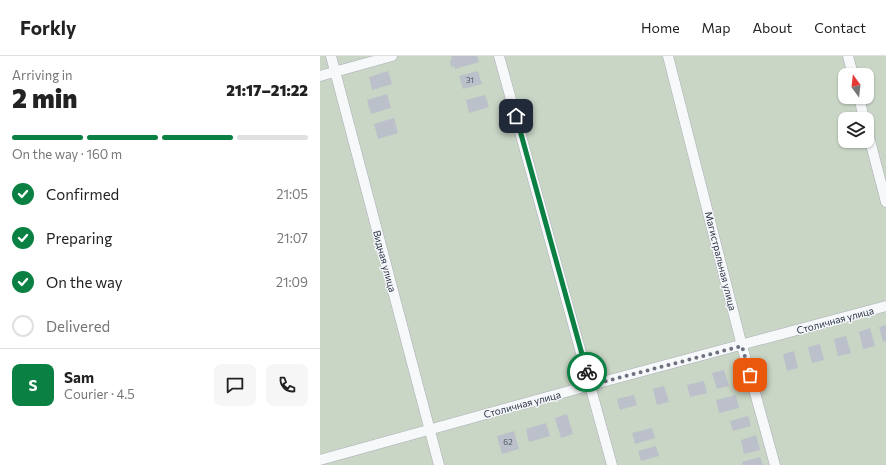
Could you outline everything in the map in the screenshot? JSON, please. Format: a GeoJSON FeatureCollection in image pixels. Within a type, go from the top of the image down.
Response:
{"type":"FeatureCollection","features":[{"type":"Feature","properties":{"kind":"street","name":"Видная улица"},"geometry":{"type":"LineString","coordinates":[[331,56],[439,465]]}},
{"type":"Feature","properties":{"kind":"street"},"geometry":{"type":"LineString","coordinates":[[320,76],[392,56]]}},
{"type":"Feature","properties":{"kind":"street"},"geometry":{"type":"LineString","coordinates":[[499,56],[612,465]]}},
{"type":"Feature","properties":{"kind":"street","name":"Магистральная улица"},"geometry":{"type":"LineString","coordinates":[[668,56],[742,346],[775,465]]}},
{"type":"Feature","properties":{"kind":"street"},"geometry":{"type":"LineString","coordinates":[[848,56],[851,68]]}},
{"type":"Feature","properties":{"kind":"street"},"geometry":{"type":"LineString","coordinates":[[872,148],[886,202]]}},
{"type":"Feature","properties":{"kind":"street","name":"Столичная улица"},"geometry":{"type":"LineString","coordinates":[[320,460],[429,429],[742,346],[886,306]]}},
{"type":"Feature","properties":{"kind":"green space"},"geometry":{"type":"Polygon","coordinates":[[[320,56],[886,56],[886,465],[320,465],[320,56]]]}},
{"type":"Feature","properties":{"kind":"building"},"geometry":{"type":"Polygon","coordinates":[[[451,56],[477,56],[479,62],[455,69],[454,66],[451,67],[451,56]]]}},
{"type":"Feature","properties":{"kind":"building"},"geometry":{"type":"Polygon","coordinates":[[[388,71],[392,84],[372,90],[369,77],[388,71]]]}},
{"type":"Feature","properties":{"kind":"building"},"geometry":{"type":"Polygon","coordinates":[[[478,71],[482,84],[463,89],[459,76],[478,71]]]}},
{"type":"Feature","properties":{"kind":"building"},"geometry":{"type":"Polygon","coordinates":[[[387,94],[391,108],[371,114],[367,100],[387,94]]]}},
{"type":"Feature","properties":{"kind":"building"},"geometry":{"type":"Polygon","coordinates":[[[485,95],[489,107],[469,113],[466,100],[485,95]]]}},
{"type":"Feature","properties":{"kind":"building"},"geometry":{"type":"Polygon","coordinates":[[[394,118],[398,133],[378,139],[374,124],[394,118]]]}},
{"type":"Feature","properties":{"kind":"building"},"geometry":{"type":"Polygon","coordinates":[[[886,325],[886,341],[883,342],[879,327],[886,325]]]}},
{"type":"Feature","properties":{"kind":"building"},"geometry":{"type":"Polygon","coordinates":[[[870,328],[875,346],[863,349],[859,332],[870,328]]]}},
{"type":"Feature","properties":{"kind":"building"},"geometry":{"type":"Polygon","coordinates":[[[846,336],[851,353],[838,356],[834,339],[846,336]]]}},
{"type":"Feature","properties":{"kind":"building"},"geometry":{"type":"Polygon","coordinates":[[[820,344],[824,360],[812,363],[808,347],[820,344]]]}},
{"type":"Feature","properties":{"kind":"building"},"geometry":{"type":"Polygon","coordinates":[[[794,351],[798,368],[787,371],[783,354],[794,351]]]}},
{"type":"Feature","properties":{"kind":"building"},"geometry":{"type":"Polygon","coordinates":[[[724,370],[729,386],[717,389],[712,373],[724,370]]]}},
{"type":"Feature","properties":{"kind":"building"},"geometry":{"type":"Polygon","coordinates":[[[704,381],[707,393],[690,397],[687,385],[704,381]]]}},
{"type":"Feature","properties":{"kind":"building"},"geometry":{"type":"Polygon","coordinates":[[[664,386],[669,402],[657,405],[653,389],[664,386]]]}},
{"type":"Feature","properties":{"kind":"building"},"geometry":{"type":"Polygon","coordinates":[[[634,395],[637,405],[620,410],[617,399],[634,395]]]}},
{"type":"Feature","properties":{"kind":"building"},"geometry":{"type":"Polygon","coordinates":[[[736,395],[739,408],[719,413],[716,400],[736,395]]]}},
{"type":"Feature","properties":{"kind":"building"},"geometry":{"type":"Polygon","coordinates":[[[567,414],[573,434],[561,438],[555,418],[567,414]]]}},
{"type":"Feature","properties":{"kind":"building"},"geometry":{"type":"Polygon","coordinates":[[[748,416],[751,426],[733,431],[730,421],[748,416]]]}},
{"type":"Feature","properties":{"kind":"building"},"geometry":{"type":"Polygon","coordinates":[[[546,423],[550,436],[529,442],[526,429],[546,423]]]}},
{"type":"Feature","properties":{"kind":"building"},"geometry":{"type":"Polygon","coordinates":[[[652,428],[655,438],[635,444],[632,433],[652,428]]]}},
{"type":"Feature","properties":{"kind":"building"},"geometry":{"type":"Polygon","coordinates":[[[514,431],[519,449],[502,454],[497,436],[514,431]]]}},
{"type":"Feature","properties":{"kind":"building"},"geometry":{"type":"Polygon","coordinates":[[[756,435],[760,450],[744,454],[741,440],[756,435]]]}},
{"type":"Feature","properties":{"kind":"building"},"geometry":{"type":"Polygon","coordinates":[[[656,446],[659,456],[641,461],[638,451],[656,446]]]}},
{"type":"Feature","properties":{"kind":"building"},"geometry":{"type":"Polygon","coordinates":[[[760,457],[763,465],[743,465],[742,462],[760,457]]]}},
{"type":"Feature","properties":{"kind":"way so far"},"geometry":{"type":"LineString","coordinates":[[587,372],[591,385],[742,346],[750,375]]}},
{"type":"Feature","properties":{"kind":"route"},"geometry":{"type":"LineString","coordinates":[[516,116],[587,372]]}}]}
